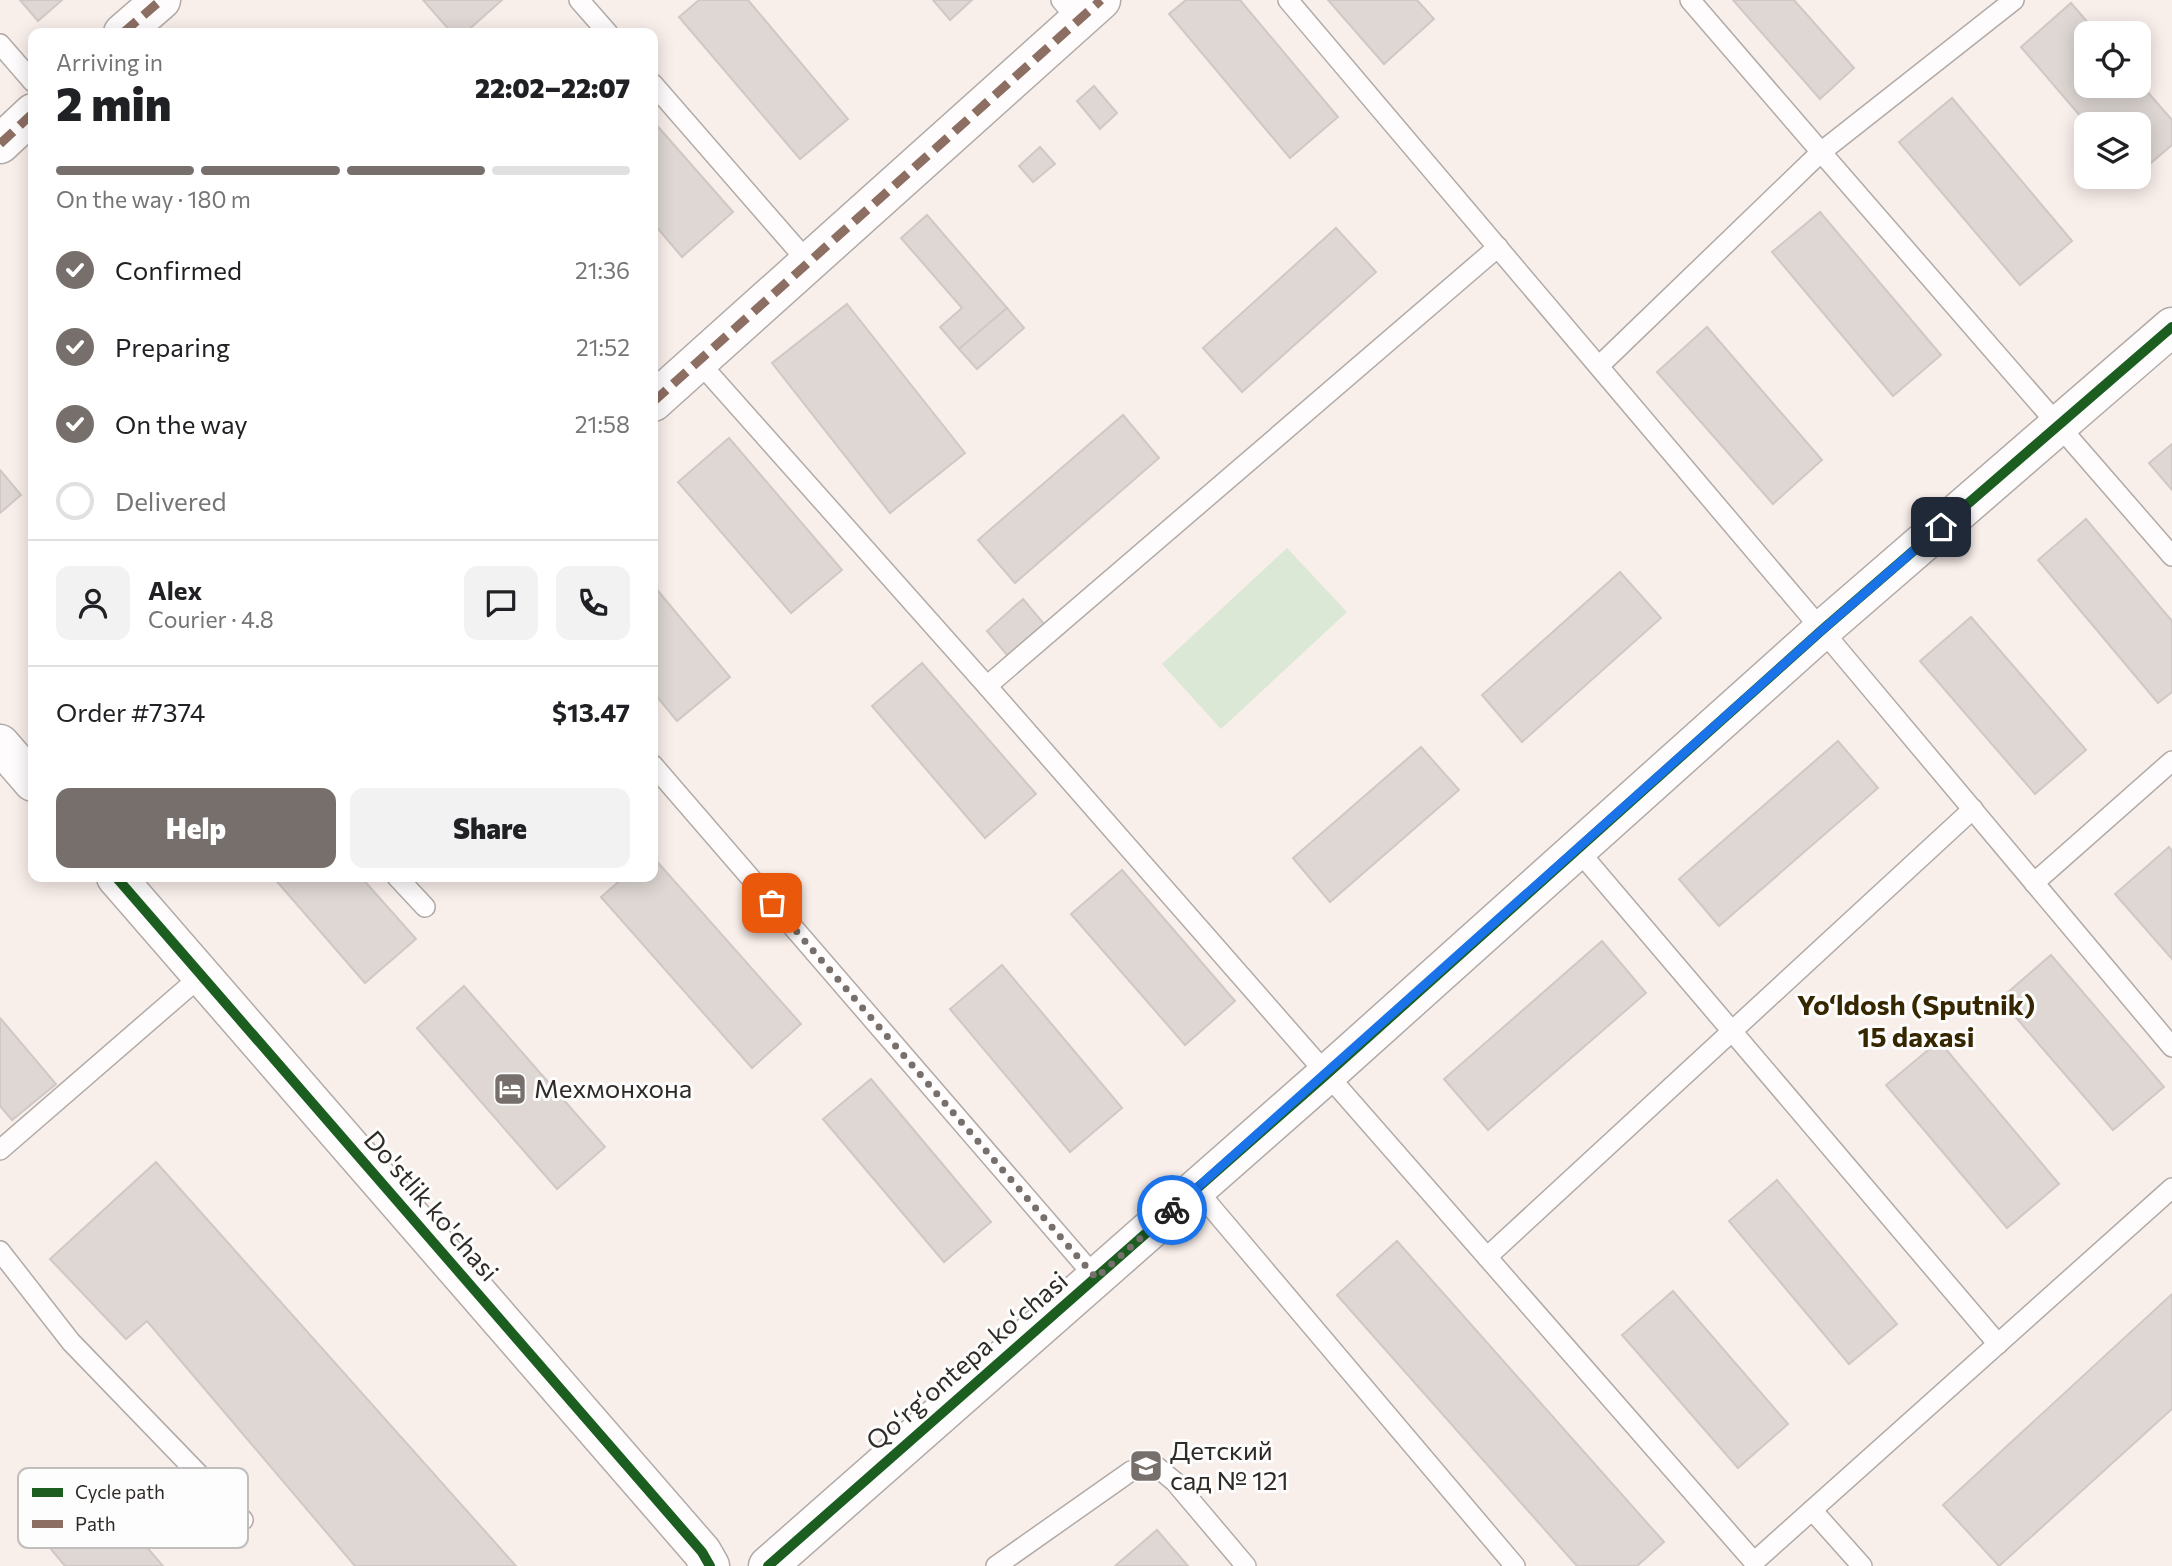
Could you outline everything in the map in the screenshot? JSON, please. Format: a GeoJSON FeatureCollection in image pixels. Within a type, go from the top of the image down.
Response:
{"type":"FeatureCollection","features":[{"type":"Feature","properties":{"kind":"street"},"geometry":{"type":"LineString","coordinates":[[129,28],[161,0]]}},
{"type":"Feature","properties":{"kind":"street"},"geometry":{"type":"LineString","coordinates":[[658,397],[808,262],[1080,7]]}},
{"type":"Feature","properties":{"kind":"street"},"geometry":{"type":"LineString","coordinates":[[0,144],[28,119]]}},
{"type":"Feature","properties":{"kind":"street","name":"Qoʻrgʻontepa koʻchasi"},"geometry":{"type":"LineString","coordinates":[[768,1566],[1327,1074],[1822,630],[2172,327]]}},
{"type":"Feature","properties":{"kind":"street"},"geometry":{"type":"LineString","coordinates":[[0,744],[28,776]]}},
{"type":"Feature","properties":{"kind":"street","name":"Do'stlik ko'chasi"},"geometry":{"type":"LineString","coordinates":[[120,882],[702,1552],[710,1566]]}},
{"type":"Feature","properties":{"kind":"lane"},"geometry":{"type":"LineString","coordinates":[[579,0],[604,28]]}},
{"type":"Feature","properties":{"kind":"lane"},"geometry":{"type":"LineString","coordinates":[[1288,0],[2172,1047]]}},
{"type":"Feature","properties":{"kind":"lane"},"geometry":{"type":"LineString","coordinates":[[1690,0],[2172,556]]}},
{"type":"Feature","properties":{"kind":"lane"},"geometry":{"type":"LineString","coordinates":[[1599,366],[1821,152],[2014,0]]}},
{"type":"Feature","properties":{"kind":"lane"},"geometry":{"type":"LineString","coordinates":[[0,44],[28,76]]}},
{"type":"Feature","properties":{"kind":"lane"},"geometry":{"type":"LineString","coordinates":[[658,90],[808,262]]}},
{"type":"Feature","properties":{"kind":"lane"},"geometry":{"type":"LineString","coordinates":[[987,686],[1498,247]]}},
{"type":"Feature","properties":{"kind":"lane"},"geometry":{"type":"LineString","coordinates":[[698,360],[1754,1562],[2172,1188]]}},
{"type":"Feature","properties":{"kind":"lane"},"geometry":{"type":"LineString","coordinates":[[2035,883],[2172,761]]}},
{"type":"Feature","properties":{"kind":"lane"},"geometry":{"type":"LineString","coordinates":[[658,771],[1096,1278]]}},
{"type":"Feature","properties":{"kind":"lane"},"geometry":{"type":"LineString","coordinates":[[1487,1257],[1972,809]]}},
{"type":"Feature","properties":{"kind":"lane"},"geometry":{"type":"LineString","coordinates":[[1577,849],[1998,1344]]}},
{"type":"Feature","properties":{"kind":"lane"},"geometry":{"type":"LineString","coordinates":[[402,882],[425,907]]}},
{"type":"Feature","properties":{"kind":"lane"},"geometry":{"type":"LineString","coordinates":[[0,1150],[201,976]]}},
{"type":"Feature","properties":{"kind":"lane"},"geometry":{"type":"LineString","coordinates":[[1196,1189],[1515,1566]]}},
{"type":"Feature","properties":{"kind":"lane"},"geometry":{"type":"LineString","coordinates":[[0,1251],[71,1342],[193,1468]]}},
{"type":"Feature","properties":{"kind":"lane"},"geometry":{"type":"LineString","coordinates":[[996,1566],[1130,1471],[1157,1467],[1175,1482],[1246,1566]]}},
{"type":"Feature","properties":{"kind":"lane"},"geometry":{"type":"LineString","coordinates":[[1812,1510],[1862,1566]]}},
{"type":"Feature","properties":{"kind":"green space"},"geometry":{"type":"Polygon","coordinates":[[[1287,548],[1347,612],[1221,729],[1162,664],[1287,548]]]}},
{"type":"Feature","properties":{"kind":"building"},"geometry":{"type":"Polygon","coordinates":[[[20,0],[62,0],[38,21],[20,0]]]}},
{"type":"Feature","properties":{"kind":"building"},"geometry":{"type":"Polygon","coordinates":[[[423,0],[502,0],[471,28],[448,28],[423,0]]]}},
{"type":"Feature","properties":{"kind":"building"},"geometry":{"type":"Polygon","coordinates":[[[699,0],[748,0],[848,119],[800,159],[679,17],[699,0]]]}},
{"type":"Feature","properties":{"kind":"building"},"geometry":{"type":"Polygon","coordinates":[[[933,0],[972,0],[950,20],[933,0]]]}},
{"type":"Feature","properties":{"kind":"building"},"geometry":{"type":"Polygon","coordinates":[[[1186,0],[1240,0],[1338,117],[1290,158],[1169,14],[1186,0]]]}},
{"type":"Feature","properties":{"kind":"building"},"geometry":{"type":"Polygon","coordinates":[[[1328,0],[1417,0],[1434,19],[1384,64],[1328,0]]]}},
{"type":"Feature","properties":{"kind":"building"},"geometry":{"type":"Polygon","coordinates":[[[1733,0],[1794,0],[1854,68],[1820,99],[1733,0]]]}},
{"type":"Feature","properties":{"kind":"building"},"geometry":{"type":"Polygon","coordinates":[[[2071,3],[2087,21],[2074,21],[2074,98],[2151,96],[2172,120],[2172,145],[2151,163],[2151,112],[2077,112],[2021,47],[2071,3]]]}},
{"type":"Feature","properties":{"kind":"building"},"geometry":{"type":"Polygon","coordinates":[[[1094,86],[1117,113],[1100,129],[1077,101],[1094,86]]]}},
{"type":"Feature","properties":{"kind":"building"},"geometry":{"type":"Polygon","coordinates":[[[1952,98],[2072,241],[2020,285],[1899,142],[1952,98]]]}},
{"type":"Feature","properties":{"kind":"building"},"geometry":{"type":"Polygon","coordinates":[[[658,127],[733,212],[682,257],[658,229],[658,127]]]}},
{"type":"Feature","properties":{"kind":"building"},"geometry":{"type":"Polygon","coordinates":[[[1040,147],[1055,164],[1033,182],[1019,166],[1040,147]]]}},
{"type":"Feature","properties":{"kind":"building"},"geometry":{"type":"Polygon","coordinates":[[[1820,212],[1941,355],[1893,396],[1772,252],[1820,212]]]}},
{"type":"Feature","properties":{"kind":"building"},"geometry":{"type":"Polygon","coordinates":[[[927,215],[1007,308],[959,349],[940,327],[962,308],[901,238],[927,215]]]}},
{"type":"Feature","properties":{"kind":"building"},"geometry":{"type":"Polygon","coordinates":[[[1336,228],[1376,272],[1242,392],[1203,348],[1336,228]]]}},
{"type":"Feature","properties":{"kind":"building"},"geometry":{"type":"Polygon","coordinates":[[[847,304],[965,453],[890,513],[772,363],[847,304]]]}},
{"type":"Feature","properties":{"kind":"building"},"geometry":{"type":"Polygon","coordinates":[[[1007,308],[1024,328],[977,369],[959,349],[1007,308]]]}},
{"type":"Feature","properties":{"kind":"building"},"geometry":{"type":"Polygon","coordinates":[[[1707,327],[1822,460],[1773,504],[1657,372],[1707,327]]]}},
{"type":"Feature","properties":{"kind":"building"},"geometry":{"type":"Polygon","coordinates":[[[1123,415],[1159,458],[1015,583],[978,540],[1123,415]]]}},
{"type":"Feature","properties":{"kind":"building"},"geometry":{"type":"Polygon","coordinates":[[[729,438],[842,570],[791,613],[678,482],[729,438]]]}},
{"type":"Feature","properties":{"kind":"building"},"geometry":{"type":"Polygon","coordinates":[[[2172,444],[2172,490],[2149,463],[2172,444]]]}},
{"type":"Feature","properties":{"kind":"building"},"geometry":{"type":"Polygon","coordinates":[[[0,470],[21,495],[0,513],[0,470]]]}},
{"type":"Feature","properties":{"kind":"building"},"geometry":{"type":"Polygon","coordinates":[[[2086,519],[2172,621],[2172,692],[2158,703],[2038,560],[2086,519]]]}},
{"type":"Feature","properties":{"kind":"building"},"geometry":{"type":"Polygon","coordinates":[[[1620,572],[1661,618],[1522,742],[1482,695],[1620,572]]]}},
{"type":"Feature","properties":{"kind":"building"},"geometry":{"type":"Polygon","coordinates":[[[658,591],[730,677],[677,721],[658,698],[658,591]]]}},
{"type":"Feature","properties":{"kind":"building"},"geometry":{"type":"Polygon","coordinates":[[[1023,599],[1044,624],[1008,656],[987,631],[1023,599]]]}},
{"type":"Feature","properties":{"kind":"building"},"geometry":{"type":"Polygon","coordinates":[[[1971,617],[2086,750],[2035,794],[1920,661],[1971,617]]]}},
{"type":"Feature","properties":{"kind":"building"},"geometry":{"type":"Polygon","coordinates":[[[922,663],[1036,794],[985,838],[872,706],[922,663]]]}},
{"type":"Feature","properties":{"kind":"building"},"geometry":{"type":"Polygon","coordinates":[[[1838,741],[1878,788],[1719,926],[1679,879],[1838,741]]]}},
{"type":"Feature","properties":{"kind":"building"},"geometry":{"type":"Polygon","coordinates":[[[1421,747],[1459,790],[1330,902],[1293,858],[1421,747]]]}},
{"type":"Feature","properties":{"kind":"building"},"geometry":{"type":"Polygon","coordinates":[[[2169,847],[2172,851],[2172,959],[2115,894],[2169,847]]]}},
{"type":"Feature","properties":{"kind":"building"},"geometry":{"type":"Polygon","coordinates":[[[658,863],[801,1024],[752,1068],[601,897],[618,882],[658,882],[658,863]]]}},
{"type":"Feature","properties":{"kind":"building"},"geometry":{"type":"Polygon","coordinates":[[[1122,870],[1235,1001],[1185,1045],[1071,914],[1122,870]]]}},
{"type":"Feature","properties":{"kind":"building"},"geometry":{"type":"Polygon","coordinates":[[[277,882],[365,882],[416,939],[365,983],[277,882]]]}},
{"type":"Feature","properties":{"kind":"building"},"geometry":{"type":"Polygon","coordinates":[[[1602,941],[1646,993],[1488,1130],[1444,1079],[1602,941]]]}},
{"type":"Feature","properties":{"kind":"building"},"geometry":{"type":"Polygon","coordinates":[[[2051,955],[2164,1087],[2113,1130],[2000,999],[2051,955]]]}},
{"type":"Feature","properties":{"kind":"building"},"geometry":{"type":"Polygon","coordinates":[[[1002,965],[1122,1108],[1070,1152],[950,1009],[1002,965]]]}},
{"type":"Feature","properties":{"kind":"building"},"geometry":{"type":"Polygon","coordinates":[[[464,986],[605,1147],[557,1189],[417,1028],[464,986]]]}},
{"type":"Feature","properties":{"kind":"building"},"geometry":{"type":"Polygon","coordinates":[[[0,1018],[56,1084],[12,1120],[0,1106],[0,1018]]]}},
{"type":"Feature","properties":{"kind":"building"},"geometry":{"type":"Polygon","coordinates":[[[1939,1041],[2059,1184],[2007,1228],[1886,1085],[1939,1041]]]}},
{"type":"Feature","properties":{"kind":"building"},"geometry":{"type":"Polygon","coordinates":[[[871,1079],[991,1222],[944,1262],[823,1119],[871,1079]]]}},
{"type":"Feature","properties":{"kind":"building"},"geometry":{"type":"Polygon","coordinates":[[[156,1162],[516,1566],[355,1566],[147,1321],[126,1339],[50,1259],[156,1162]]]}},
{"type":"Feature","properties":{"kind":"building"},"geometry":{"type":"Polygon","coordinates":[[[1777,1180],[1897,1324],[1849,1364],[1729,1221],[1777,1180]]]}},
{"type":"Feature","properties":{"kind":"building"},"geometry":{"type":"Polygon","coordinates":[[[1397,1241],[1664,1542],[1637,1566],[1577,1566],[1337,1295],[1397,1241]]]}},
{"type":"Feature","properties":{"kind":"building"},"geometry":{"type":"Polygon","coordinates":[[[1673,1291],[1788,1424],[1738,1468],[1622,1335],[1673,1291]]]}},
{"type":"Feature","properties":{"kind":"building"},"geometry":{"type":"Polygon","coordinates":[[[2172,1294],[2172,1409],[1999,1566],[1943,1505],[2172,1294]]]}},
{"type":"Feature","properties":{"kind":"building"},"geometry":{"type":"Polygon","coordinates":[[[1157,1530],[1188,1566],[1115,1566],[1157,1530]]]}},
{"type":"Feature","properties":{"kind":"building"},"geometry":{"type":"Polygon","coordinates":[[[50,1548],[148,1548],[163,1566],[65,1566],[50,1548]]]}},
{"type":"Feature","properties":{"kind":"marked path"},"geometry":{"type":"LineString","coordinates":[[129,28],[161,0]]}},
{"type":"Feature","properties":{"kind":"marked path"},"geometry":{"type":"LineString","coordinates":[[658,398],[1101,0]]}},
{"type":"Feature","properties":{"kind":"marked path"},"geometry":{"type":"LineString","coordinates":[[0,144],[28,118]]}},
{"type":"Feature","properties":{"kind":"cycle path"},"geometry":{"type":"LineString","coordinates":[[768,1566],[1327,1074],[1822,630],[2172,327]]}},
{"type":"Feature","properties":{"kind":"cycle path"},"geometry":{"type":"LineString","coordinates":[[120,882],[702,1552],[710,1566]]}},
{"type":"Feature","properties":{"kind":"way so far"},"geometry":{"type":"LineString","coordinates":[[772,903],[1096,1278],[1172,1210]]}},
{"type":"Feature","properties":{"kind":"place","name":"Мехмонхона"},"geometry":{"type":"Point","coordinates":[510,1089]}},
{"type":"Feature","properties":{"kind":"place","name":"Детский сад № 121"},"geometry":{"type":"Point","coordinates":[1146,1466]}},
{"type":"Feature","properties":{"kind":"district","name":"Yo‘ldosh (Sputnik) 15 daxasi"},"geometry":{"type":"Point","coordinates":[1916,1021]}},
{"type":"Feature","properties":{"kind":"route"},"geometry":{"type":"LineString","coordinates":[[1172,1210],[1941,527]]}}]}
